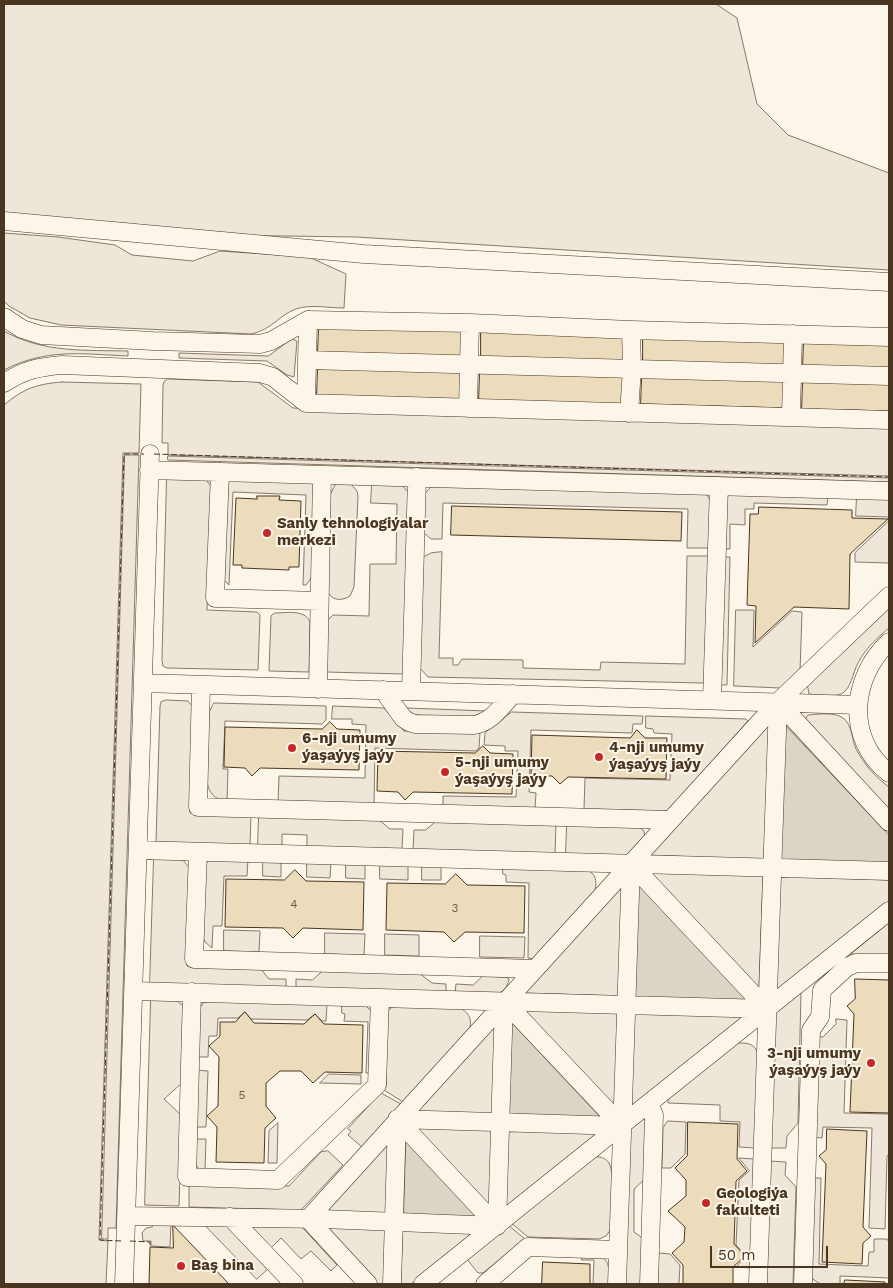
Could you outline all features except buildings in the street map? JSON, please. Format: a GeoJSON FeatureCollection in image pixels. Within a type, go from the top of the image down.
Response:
{"type":"FeatureCollection","features":[{"type":"Feature","properties":{"kind":"lane"},"geometry":{"type":"LineString","coordinates":[[4,221],[364,254],[889,282]]}},
{"type":"Feature","properties":{"kind":"lane"},"geometry":{"type":"LineString","coordinates":[[4,317],[22,329],[40,335],[153,342],[260,344],[272,341],[308,320],[470,323],[631,330],[889,337]]}},
{"type":"Feature","properties":{"kind":"lane"},"geometry":{"type":"LineString","coordinates":[[306,403],[308,320]]}},
{"type":"Feature","properties":{"kind":"lane"},"geometry":{"type":"LineString","coordinates":[[468,408],[470,323]]}},
{"type":"Feature","properties":{"kind":"lane"},"geometry":{"type":"LineString","coordinates":[[629,412],[632,369],[631,330]]}},
{"type":"Feature","properties":{"kind":"lane"},"geometry":{"type":"LineString","coordinates":[[791,416],[793,334]]}},
{"type":"Feature","properties":{"kind":"lane"},"geometry":{"type":"LineString","coordinates":[[307,360],[889,376]]}},
{"type":"Feature","properties":{"kind":"lane"},"geometry":{"type":"LineString","coordinates":[[4,383],[20,373],[38,367],[62,365],[260,373],[273,377],[306,403],[889,420]]}},
{"type":"Feature","properties":{"kind":"lane"},"geometry":{"type":"LineString","coordinates":[[124,1284],[150,462],[220,472],[889,491]]}},
{"type":"Feature","properties":{"kind":"lane"},"geometry":{"type":"LineString","coordinates":[[220,472],[215,598],[319,601]]}},
{"type":"Feature","properties":{"kind":"lane"},"geometry":{"type":"LineString","coordinates":[[318,688],[322,475]]}},
{"type":"Feature","properties":{"kind":"lane"},"geometry":{"type":"LineString","coordinates":[[412,691],[417,478]]}},
{"type":"Feature","properties":{"kind":"lane"},"geometry":{"type":"LineString","coordinates":[[712,700],[719,486]]}},
{"type":"Feature","properties":{"kind":"lane"},"geometry":{"type":"LineString","coordinates":[[308,1219],[504,1001],[778,702],[889,596]]}},
{"type":"Feature","properties":{"kind":"lane"},"geometry":{"type":"LineString","coordinates":[[889,642],[871,663],[860,690],[858,705],[862,734],[868,748],[876,760],[889,773]]}},
{"type":"Feature","properties":{"kind":"lane"},"geometry":{"type":"LineString","coordinates":[[143,683],[858,705]]}},
{"type":"Feature","properties":{"kind":"lane"},"geometry":{"type":"LineString","coordinates":[[201,685],[198,807],[670,820]]}},
{"type":"Feature","properties":{"kind":"lane"},"geometry":{"type":"LineString","coordinates":[[383,690],[403,718],[415,724],[481,724],[490,719],[513,694]]}},
{"type":"Feature","properties":{"kind":"lane"},"geometry":{"type":"LineString","coordinates":[[778,702],[889,822]]}},
{"type":"Feature","properties":{"kind":"lane"},"geometry":{"type":"LineString","coordinates":[[758,1284],[778,702]]}},
{"type":"Feature","properties":{"kind":"lane"},"geometry":{"type":"LineString","coordinates":[[138,850],[889,871]]}},
{"type":"Feature","properties":{"kind":"lane"},"geometry":{"type":"LineString","coordinates":[[198,852],[194,959],[534,969]]}},
{"type":"Feature","properties":{"kind":"lane"},"geometry":{"type":"LineString","coordinates":[[617,1284],[630,864]]}},
{"type":"Feature","properties":{"kind":"lane"},"geometry":{"type":"LineString","coordinates":[[630,864],[767,1009]]}},
{"type":"Feature","properties":{"kind":"lane"},"geometry":{"type":"LineString","coordinates":[[423,1284],[889,911]]}},
{"type":"Feature","properties":{"kind":"lane"},"geometry":{"type":"LineString","coordinates":[[802,1284],[811,1030],[820,1018],[822,990],[848,967],[856,963],[889,963]]}},
{"type":"Feature","properties":{"kind":"lane"},"geometry":{"type":"LineString","coordinates":[[134,991],[767,1009]]}},
{"type":"Feature","properties":{"kind":"lane"},"geometry":{"type":"LineString","coordinates":[[192,992],[187,1177],[278,1180],[377,1085],[380,998]]}},
{"type":"Feature","properties":{"kind":"lane"},"geometry":{"type":"LineString","coordinates":[[497,1226],[504,1001]]}},
{"type":"Feature","properties":{"kind":"lane"},"geometry":{"type":"LineString","coordinates":[[504,1001],[622,1126]]}},
{"type":"Feature","properties":{"kind":"lane"},"geometry":{"type":"LineString","coordinates":[[649,1103],[654,1115],[649,1284]]}},
{"type":"Feature","properties":{"kind":"lane"},"geometry":{"type":"LineString","coordinates":[[397,1119],[622,1126]]}},
{"type":"Feature","properties":{"kind":"lane"},"geometry":{"type":"LineString","coordinates":[[392,1284],[397,1119]]}},
{"type":"Feature","properties":{"kind":"lane"},"geometry":{"type":"LineString","coordinates":[[397,1119],[497,1226]]}},
{"type":"Feature","properties":{"kind":"lane"},"geometry":{"type":"LineString","coordinates":[[127,1216],[308,1219],[497,1226]]}},
{"type":"Feature","properties":{"kind":"lane"},"geometry":{"type":"LineString","coordinates":[[230,1217],[294,1284]]}},
{"type":"Feature","properties":{"kind":"lane"},"geometry":{"type":"LineString","coordinates":[[308,1219],[368,1284]]}},
{"type":"Feature","properties":{"kind":"lane"},"geometry":{"type":"LineString","coordinates":[[485,1284],[528,1247],[618,1250]]}},
{"type":"Feature","properties":{"kind":"shaded area"},"geometry":{"type":"Polygon","coordinates":[[[4,4],[716,4],[737,18],[757,104],[788,135],[889,173],[889,270],[356,237],[215,235],[4,215],[4,4]]]}},
{"type":"Feature","properties":{"kind":"shaded area"},"geometry":{"type":"Polygon","coordinates":[[[4,233],[58,237],[115,245],[132,255],[193,261],[220,251],[309,257],[346,274],[344,308],[313,306],[296,309],[270,326],[251,334],[61,325],[30,318],[4,301],[4,233]]]}},
{"type":"Feature","properties":{"kind":"shaded area"},"geometry":{"type":"Polygon","coordinates":[[[4,331],[19,338],[49,347],[128,351],[128,356],[50,355],[35,358],[4,370],[4,331]]]}},
{"type":"Feature","properties":{"kind":"shaded area"},"geometry":{"type":"Polygon","coordinates":[[[292,339],[297,341],[294,377],[287,375],[267,361],[179,358],[179,353],[268,356],[292,339]]]}},
{"type":"Feature","properties":{"kind":"shaded area"},"geometry":{"type":"Polygon","coordinates":[[[168,379],[258,382],[293,408],[889,426],[889,476],[168,455],[168,443],[162,443],[163,385],[168,379]]]}},
{"type":"Feature","properties":{"kind":"shaded area"},"geometry":{"type":"Polygon","coordinates":[[[62,382],[141,384],[139,453],[123,453],[99,1240],[108,1241],[106,1284],[4,1284],[4,405],[30,388],[62,382]]]}},
{"type":"Feature","properties":{"kind":"shaded area"},"geometry":{"type":"Polygon","coordinates":[[[125,455],[139,455],[116,1228],[108,1228],[108,1239],[102,1239],[125,455]]]}},
{"type":"Feature","properties":{"kind":"shaded area"},"geometry":{"type":"Polygon","coordinates":[[[168,456],[889,478],[889,482],[168,460],[168,456]]]}},
{"type":"Feature","properties":{"kind":"shaded area"},"geometry":{"type":"Polygon","coordinates":[[[167,476],[206,479],[211,487],[207,610],[257,612],[260,615],[258,670],[167,668],[163,666],[167,476]]]}},
{"type":"Feature","properties":{"kind":"shaded area"},"geometry":{"type":"Polygon","coordinates":[[[231,480],[312,483],[315,487],[312,577],[306,585],[303,585],[306,495],[233,492],[229,585],[223,579],[228,484],[231,480]]]}},
{"type":"Feature","properties":{"kind":"shaded area"},"geometry":{"type":"Polygon","coordinates":[[[339,482],[350,483],[357,491],[358,496],[354,587],[350,596],[340,599],[334,598],[327,591],[330,495],[335,485],[339,482]]]}},
{"type":"Feature","properties":{"kind":"shaded area"},"geometry":{"type":"Polygon","coordinates":[[[372,483],[402,485],[408,492],[404,674],[326,672],[327,621],[333,615],[369,616],[370,564],[396,564],[397,504],[371,503],[372,483]]]}},
{"type":"Feature","properties":{"kind":"shaded area"},"geometry":{"type":"Polygon","coordinates":[[[432,486],[706,494],[710,503],[709,548],[687,548],[688,509],[443,503],[442,539],[431,539],[424,533],[424,495],[432,486]]]}},
{"type":"Feature","properties":{"kind":"shaded area"},"geometry":{"type":"Polygon","coordinates":[[[730,495],[828,496],[827,505],[754,503],[754,509],[745,509],[745,525],[730,524],[730,549],[723,549],[726,498],[730,495]]]}},
{"type":"Feature","properties":{"kind":"shaded area"},"geometry":{"type":"Polygon","coordinates":[[[857,496],[889,497],[889,517],[856,516],[857,496]]]}},
{"type":"Feature","properties":{"kind":"shaded area"},"geometry":{"type":"Polygon","coordinates":[[[889,521],[889,563],[855,562],[855,553],[889,521]]]}},
{"type":"Feature","properties":{"kind":"shaded area"},"geometry":{"type":"Polygon","coordinates":[[[442,552],[439,658],[453,658],[453,665],[458,665],[462,659],[523,660],[523,668],[600,670],[601,662],[685,664],[687,556],[709,556],[706,679],[703,683],[428,677],[420,668],[423,557],[431,553],[442,552]]]}},
{"type":"Feature","properties":{"kind":"shaded area"},"geometry":{"type":"Polygon","coordinates":[[[723,557],[730,557],[727,685],[722,685],[720,679],[723,557]]]}},
{"type":"Feature","properties":{"kind":"shaded area"},"geometry":{"type":"Polygon","coordinates":[[[889,606],[889,628],[864,653],[847,689],[841,694],[834,695],[809,694],[807,683],[889,606]]]}},
{"type":"Feature","properties":{"kind":"shaded area"},"geometry":{"type":"Polygon","coordinates":[[[736,610],[754,610],[753,647],[792,611],[802,612],[800,672],[780,688],[734,686],[736,610]]]}},
{"type":"Feature","properties":{"kind":"shaded area"},"geometry":{"type":"Polygon","coordinates":[[[275,613],[300,613],[308,618],[310,622],[309,672],[269,671],[271,616],[275,613]]]}},
{"type":"Feature","properties":{"kind":"shaded area"},"geometry":{"type":"Polygon","coordinates":[[[166,700],[188,701],[193,707],[190,813],[251,815],[250,845],[156,842],[160,706],[161,702],[166,700]]]}},
{"type":"Feature","properties":{"kind":"shaded area"},"geometry":{"type":"Polygon","coordinates":[[[214,703],[326,706],[326,720],[322,724],[225,721],[223,769],[228,769],[227,801],[213,795],[207,781],[209,713],[214,703]]]}},
{"type":"Feature","properties":{"kind":"shaded area"},"geometry":{"type":"Polygon","coordinates":[[[333,706],[384,708],[404,731],[480,733],[479,748],[476,751],[375,748],[374,806],[278,803],[279,776],[365,778],[366,725],[352,724],[352,719],[332,719],[333,706]]]}},
{"type":"Feature","properties":{"kind":"shaded area"},"geometry":{"type":"Polygon","coordinates":[[[407,708],[487,711],[478,717],[415,715],[408,711],[407,708]]]}},
{"type":"Feature","properties":{"kind":"shaded area"},"geometry":{"type":"Polygon","coordinates":[[[512,712],[643,716],[642,724],[633,724],[632,733],[531,730],[529,792],[536,793],[535,809],[443,806],[443,796],[516,797],[518,751],[505,751],[505,746],[484,745],[485,733],[512,712]]]}},
{"type":"Feature","properties":{"kind":"shaded area"},"geometry":{"type":"Polygon","coordinates":[[[831,714],[840,716],[846,721],[856,749],[863,760],[875,775],[889,787],[889,812],[805,721],[808,715],[831,714]]]}},
{"type":"Feature","properties":{"kind":"shaded area"},"geometry":{"type":"Polygon","coordinates":[[[646,716],[746,719],[748,721],[668,811],[584,809],[585,778],[670,780],[672,734],[654,733],[653,729],[646,728],[646,716]]]}},
{"type":"Feature","properties":{"kind":"shaded area"},"geometry":{"type":"Polygon","coordinates":[[[769,722],[764,860],[648,855],[769,722]]]}},
{"type":"Feature","properties":{"kind":"shaded area"},"geometry":{"type":"Polygon","coordinates":[[[785,725],[889,835],[889,865],[780,860],[785,725]]]}},
{"type":"Feature","properties":{"kind":"shaded area"},"geometry":{"type":"Polygon","coordinates":[[[259,816],[378,819],[390,829],[403,829],[402,849],[307,847],[307,835],[282,834],[282,846],[258,845],[259,816]]]}},
{"type":"Feature","properties":{"kind":"shaded area"},"geometry":{"type":"Polygon","coordinates":[[[437,821],[556,825],[555,854],[413,850],[414,830],[425,830],[437,821]]]}},
{"type":"Feature","properties":{"kind":"shaded area"},"geometry":{"type":"Polygon","coordinates":[[[567,825],[639,827],[644,831],[645,838],[626,856],[566,854],[567,825]]]}},
{"type":"Feature","properties":{"kind":"shaded area"},"geometry":{"type":"Polygon","coordinates":[[[154,857],[182,859],[190,871],[187,966],[260,968],[269,979],[286,979],[286,988],[150,984],[154,857]]]}},
{"type":"Feature","properties":{"kind":"shaded area"},"geometry":{"type":"Polygon","coordinates":[[[213,859],[248,859],[247,876],[224,876],[222,926],[213,926],[212,948],[205,942],[203,937],[205,866],[207,862],[213,859]]]}},
{"type":"Feature","properties":{"kind":"shaded area"},"geometry":{"type":"Polygon","coordinates":[[[263,860],[281,860],[281,877],[263,876],[263,860]]]}},
{"type":"Feature","properties":{"kind":"shaded area"},"geometry":{"type":"Polygon","coordinates":[[[307,861],[331,861],[330,878],[307,877],[307,861]]]}},
{"type":"Feature","properties":{"kind":"shaded area"},"geometry":{"type":"Polygon","coordinates":[[[346,862],[365,862],[365,879],[346,878],[346,862]]]}},
{"type":"Feature","properties":{"kind":"shaded area"},"geometry":{"type":"Polygon","coordinates":[[[380,862],[408,863],[408,880],[380,879],[380,862]]]}},
{"type":"Feature","properties":{"kind":"shaded area"},"geometry":{"type":"Polygon","coordinates":[[[422,863],[441,864],[441,880],[422,880],[422,863]]]}},
{"type":"Feature","properties":{"kind":"shaded area"},"geometry":{"type":"Polygon","coordinates":[[[503,865],[586,869],[595,878],[595,891],[535,959],[528,958],[529,883],[506,882],[506,875],[503,874],[503,865]]]}},
{"type":"Feature","properties":{"kind":"shaded area"},"geometry":{"type":"Polygon","coordinates":[[[650,871],[763,875],[759,987],[650,871]]]}},
{"type":"Feature","properties":{"kind":"shaded area"},"geometry":{"type":"Polygon","coordinates":[[[779,876],[889,880],[889,901],[774,993],[779,876]]]}},
{"type":"Feature","properties":{"kind":"shaded area"},"geometry":{"type":"Polygon","coordinates":[[[623,883],[619,996],[523,993],[623,883]]]}},
{"type":"Feature","properties":{"kind":"shaded area"},"geometry":{"type":"Polygon","coordinates":[[[639,884],[749,1001],[634,997],[639,884]]]}},
{"type":"Feature","properties":{"kind":"shaded area"},"geometry":{"type":"Polygon","coordinates":[[[889,923],[889,956],[851,954],[889,923]]]}},
{"type":"Feature","properties":{"kind":"shaded area"},"geometry":{"type":"Polygon","coordinates":[[[224,930],[260,931],[259,952],[224,951],[224,930]]]}},
{"type":"Feature","properties":{"kind":"shaded area"},"geometry":{"type":"Polygon","coordinates":[[[325,933],[365,934],[364,955],[325,954],[325,933]]]}},
{"type":"Feature","properties":{"kind":"shaded area"},"geometry":{"type":"Polygon","coordinates":[[[385,934],[419,935],[419,956],[385,955],[385,934]]]}},
{"type":"Feature","properties":{"kind":"shaded area"},"geometry":{"type":"Polygon","coordinates":[[[480,936],[525,937],[524,958],[480,957],[480,936]]]}},
{"type":"Feature","properties":{"kind":"shaded area"},"geometry":{"type":"Polygon","coordinates":[[[324,970],[419,973],[432,983],[446,984],[446,993],[296,988],[296,979],[312,980],[324,970]]]}},
{"type":"Feature","properties":{"kind":"shaded area"},"geometry":{"type":"Polygon","coordinates":[[[483,976],[506,977],[509,979],[507,986],[501,992],[486,994],[455,993],[456,984],[473,985],[483,976]]]}},
{"type":"Feature","properties":{"kind":"shaded area"},"geometry":{"type":"Polygon","coordinates":[[[801,992],[798,1123],[787,1136],[786,1148],[770,1148],[774,1013],[801,992]]]}},
{"type":"Feature","properties":{"kind":"shaded area"},"geometry":{"type":"Polygon","coordinates":[[[151,1000],[176,1000],[183,1006],[183,1082],[164,1099],[182,1116],[179,1206],[145,1205],[151,1000]]]}},
{"type":"Feature","properties":{"kind":"shaded area"},"geometry":{"type":"Polygon","coordinates":[[[209,1001],[327,1004],[326,1021],[322,1021],[315,1014],[307,1020],[251,1019],[245,1012],[238,1018],[218,1018],[217,1036],[209,1036],[208,1057],[198,1057],[200,1008],[203,1003],[209,1001]]]}},
{"type":"Feature","properties":{"kind":"shaded area"},"geometry":{"type":"Polygon","coordinates":[[[342,1004],[366,1006],[373,1013],[371,1073],[366,1073],[368,1022],[344,1021],[345,1014],[342,1013],[342,1004]]]}},
{"type":"Feature","properties":{"kind":"shaded area"},"geometry":{"type":"Polygon","coordinates":[[[394,1006],[458,1007],[467,1013],[470,1018],[470,1028],[403,1102],[384,1090],[386,1087],[387,1018],[389,1010],[394,1006]]]}},
{"type":"Feature","properties":{"kind":"shaded area"},"geometry":{"type":"Polygon","coordinates":[[[522,1008],[618,1012],[615,1106],[522,1008]]]}},
{"type":"Feature","properties":{"kind":"shaded area"},"geometry":{"type":"Polygon","coordinates":[[[634,1012],[745,1017],[630,1109],[634,1012]]]}},
{"type":"Feature","properties":{"kind":"shaded area"},"geometry":{"type":"Polygon","coordinates":[[[836,1019],[847,1020],[844,1113],[889,1114],[885,1229],[869,1228],[872,1128],[823,1127],[822,1138],[811,1137],[814,1037],[823,1037],[836,1024],[836,1019]]]}},
{"type":"Feature","properties":{"kind":"shaded area"},"geometry":{"type":"Polygon","coordinates":[[[497,1021],[493,1115],[415,1112],[497,1021]]]}},
{"type":"Feature","properties":{"kind":"shaded area"},"geometry":{"type":"Polygon","coordinates":[[[512,1023],[602,1119],[509,1115],[512,1023]]]}},
{"type":"Feature","properties":{"kind":"shaded area"},"geometry":{"type":"Polygon","coordinates":[[[736,1044],[751,1045],[758,1053],[755,1148],[739,1147],[740,1122],[720,1121],[720,1105],[668,1103],[668,1095],[736,1044]]]}},
{"type":"Feature","properties":{"kind":"shaded area"},"geometry":{"type":"Polygon","coordinates":[[[197,1070],[208,1071],[206,1127],[195,1127],[197,1070]]]}},
{"type":"Feature","properties":{"kind":"shaded area"},"geometry":{"type":"Polygon","coordinates":[[[329,1074],[361,1075],[361,1084],[320,1083],[329,1074]]]}},
{"type":"Feature","properties":{"kind":"shaded area"},"geometry":{"type":"Polygon","coordinates":[[[381,1093],[401,1104],[362,1147],[348,1135],[351,1131],[348,1129],[381,1093]]]}},
{"type":"Feature","properties":{"kind":"shaded area"},"geometry":{"type":"Polygon","coordinates":[[[646,1119],[644,1180],[634,1191],[634,1232],[642,1240],[641,1284],[624,1284],[629,1131],[640,1120],[646,1119]]]}},
{"type":"Feature","properties":{"kind":"shaded area"},"geometry":{"type":"Polygon","coordinates":[[[668,1121],[686,1122],[685,1154],[671,1168],[662,1168],[663,1128],[668,1121]]]}},
{"type":"Feature","properties":{"kind":"shaded area"},"geometry":{"type":"Polygon","coordinates":[[[278,1123],[277,1163],[268,1163],[269,1131],[278,1123]]]}},
{"type":"Feature","properties":{"kind":"shaded area"},"geometry":{"type":"Polygon","coordinates":[[[415,1126],[493,1129],[490,1206],[415,1126]]]}},
{"type":"Feature","properties":{"kind":"shaded area"},"geometry":{"type":"Polygon","coordinates":[[[508,1130],[600,1133],[505,1209],[508,1130]]]}},
{"type":"Feature","properties":{"kind":"shaded area"},"geometry":{"type":"Polygon","coordinates":[[[391,1138],[388,1214],[324,1211],[391,1138]]]}},
{"type":"Feature","properties":{"kind":"shaded area"},"geometry":{"type":"Polygon","coordinates":[[[195,1139],[206,1139],[205,1170],[199,1169],[196,1165],[195,1139]]]}},
{"type":"Feature","properties":{"kind":"shaded area"},"geometry":{"type":"Polygon","coordinates":[[[406,1140],[479,1217],[404,1214],[406,1140]]]}},
{"type":"Feature","properties":{"kind":"shaded area"},"geometry":{"type":"Polygon","coordinates":[[[328,1151],[343,1165],[301,1210],[189,1207],[189,1183],[289,1186],[321,1152],[328,1151]]]}},
{"type":"Feature","properties":{"kind":"shaded area"},"geometry":{"type":"Polygon","coordinates":[[[592,1157],[603,1158],[609,1163],[611,1168],[611,1229],[606,1236],[599,1239],[528,1237],[510,1222],[592,1157]]]}},
{"type":"Feature","properties":{"kind":"shaded area"},"geometry":{"type":"Polygon","coordinates":[[[739,1158],[754,1159],[751,1268],[736,1267],[746,1256],[736,1245],[739,1180],[749,1171],[739,1158]]]}},
{"type":"Feature","properties":{"kind":"shaded area"},"geometry":{"type":"Polygon","coordinates":[[[769,1161],[786,1162],[785,1175],[796,1187],[793,1284],[765,1284],[769,1161]]]}},
{"type":"Feature","properties":{"kind":"shaded area"},"geometry":{"type":"Polygon","coordinates":[[[809,1178],[821,1178],[819,1264],[868,1266],[869,1252],[874,1252],[874,1239],[887,1239],[889,1242],[889,1278],[840,1276],[840,1284],[820,1284],[807,1275],[809,1178]]]}},
{"type":"Feature","properties":{"kind":"shaded area"},"geometry":{"type":"Polygon","coordinates":[[[152,1222],[171,1223],[170,1247],[151,1246],[151,1241],[143,1241],[142,1233],[146,1228],[152,1227],[152,1222]]]}},
{"type":"Feature","properties":{"kind":"shaded area"},"geometry":{"type":"Polygon","coordinates":[[[204,1224],[228,1224],[269,1268],[257,1279],[204,1224]]]}},
{"type":"Feature","properties":{"kind":"shaded area"},"geometry":{"type":"Polygon","coordinates":[[[507,1224],[525,1239],[483,1273],[478,1273],[466,1258],[507,1224]]]}},
{"type":"Feature","properties":{"kind":"shaded area"},"geometry":{"type":"Polygon","coordinates":[[[249,1226],[302,1227],[337,1265],[331,1271],[311,1251],[301,1259],[281,1238],[271,1248],[249,1226]]]}},
{"type":"Feature","properties":{"kind":"shaded area"},"geometry":{"type":"Polygon","coordinates":[[[324,1227],[387,1229],[385,1284],[379,1284],[324,1227]]]}},
{"type":"Feature","properties":{"kind":"shaded area"},"geometry":{"type":"Polygon","coordinates":[[[403,1230],[476,1232],[411,1284],[401,1284],[403,1230]]]}},
{"type":"Feature","properties":{"kind":"shaded area"},"geometry":{"type":"Polygon","coordinates":[[[582,1253],[597,1255],[605,1260],[609,1269],[609,1284],[593,1284],[594,1260],[582,1260],[582,1253]]]}},
{"type":"Feature","properties":{"kind":"shaded area"},"geometry":{"type":"Polygon","coordinates":[[[659,1253],[670,1254],[680,1265],[679,1284],[658,1284],[659,1253]]]}},
{"type":"Feature","properties":{"kind":"fence"},"geometry":{"type":"LineString","coordinates":[[121,1241],[100,1240],[124,454],[144,454]]}},
{"type":"Feature","properties":{"kind":"fence"},"geometry":{"type":"LineString","coordinates":[[154,454],[889,477]]}},
{"type":"Feature","properties":{"kind":"fence"},"geometry":{"type":"LineString","coordinates":[[130,1241],[150,1242],[150,1247]]}},
{"type":"Feature","properties":{"kind":"place","name":"Sanly tehnologiýalar merkezi"},"geometry":{"type":"Point","coordinates":[267,533]}},
{"type":"Feature","properties":{"kind":"place","name":"6-nji umumy ýaşaýyş jaýy"},"geometry":{"type":"Point","coordinates":[292,748]}},
{"type":"Feature","properties":{"kind":"place","name":"4-nji umumy ýaşaýyş jaýy"},"geometry":{"type":"Point","coordinates":[599,757]}},
{"type":"Feature","properties":{"kind":"place","name":"5-nji umumy ýaşaýyş jaýy"},"geometry":{"type":"Point","coordinates":[445,772]}},
{"type":"Feature","properties":{"kind":"place","name":"3-nji umumy ýaşaýyş jaýy"},"geometry":{"type":"Point","coordinates":[871,1063]}},
{"type":"Feature","properties":{"kind":"place","name":"Geologiýa fakulteti"},"geometry":{"type":"Point","coordinates":[706,1203]}},
{"type":"Feature","properties":{"kind":"place","name":"Baş bina"},"geometry":{"type":"Point","coordinates":[181,1266]}}]}
